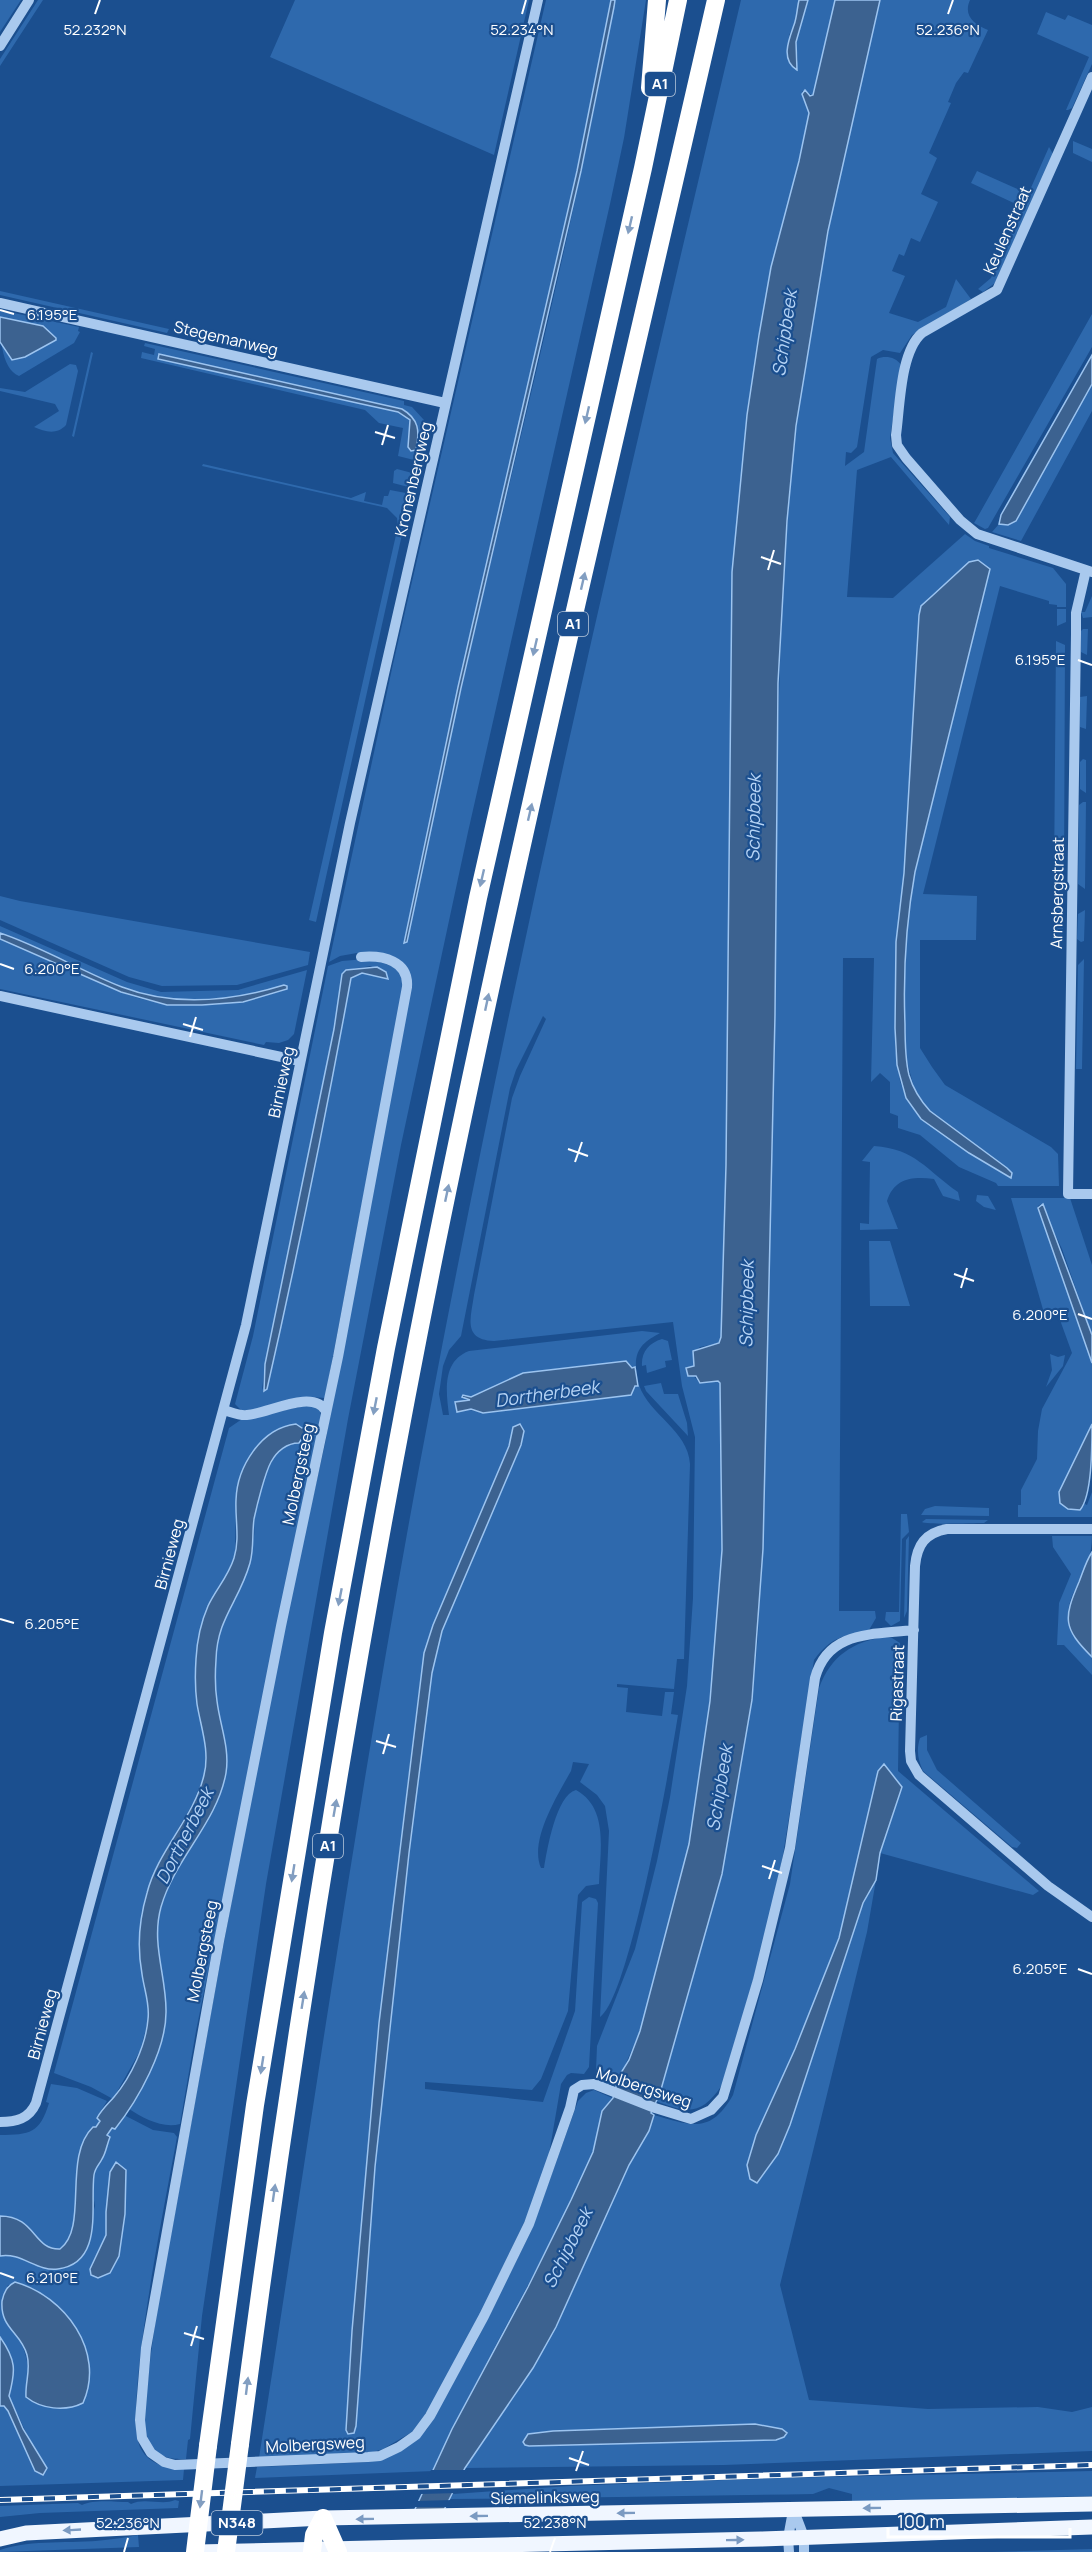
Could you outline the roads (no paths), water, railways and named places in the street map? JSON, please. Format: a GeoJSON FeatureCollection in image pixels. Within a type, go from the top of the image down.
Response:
{"type":"FeatureCollection","features":[{"type":"Feature","properties":{"kind":"highway","name":"A1"},"geometry":{"type":"LineString","coordinates":[[643,168],[657,0]]}},
{"type":"Feature","properties":{"kind":"highway","name":"A1"},"geometry":{"type":"LineString","coordinates":[[196,2552],[208,2445],[259,2082],[333,1633],[386,1348],[478,898],[643,168],[678,0]]}},
{"type":"Feature","properties":{"kind":"highway","name":"A1"},"geometry":{"type":"LineString","coordinates":[[226,2552],[285,2117],[324,1870],[433,1261],[509,900],[716,0]]}},
{"type":"Feature","properties":{"kind":"highway"},"geometry":{"type":"LineString","coordinates":[[323,2518],[338,2550]]}},
{"type":"Feature","properties":{"kind":"highway"},"geometry":{"type":"LineString","coordinates":[[311,2550],[323,2518]]}},
{"type":"Feature","properties":{"kind":"main road","name":"Siemelinksweg"},"geometry":{"type":"LineString","coordinates":[[0,2539],[26,2533],[323,2518],[1092,2504]]}},
{"type":"Feature","properties":{"kind":"main road","name":"N348"},"geometry":{"type":"LineString","coordinates":[[196,2552],[434,2546],[796,2545],[1092,2527]]}},
{"type":"Feature","properties":{"kind":"street"},"geometry":{"type":"LineString","coordinates":[[0,46],[29,0]]}},
{"type":"Feature","properties":{"kind":"street","name":"Kronenbergweg"},"geometry":{"type":"LineString","coordinates":[[320,965],[378,694],[538,0]]}},
{"type":"Feature","properties":{"kind":"street","name":"Keulenstraat"},"geometry":{"type":"LineString","coordinates":[[1089,571],[977,534],[960,520],[906,458],[897,445],[896,435],[907,359],[913,344],[922,333],[997,290],[1092,77]]}},
{"type":"Feature","properties":{"kind":"street","name":"Stegemanweg"},"geometry":{"type":"LineString","coordinates":[[0,303],[446,403]]}},
{"type":"Feature","properties":{"kind":"street","name":"Arnsbergstraat"},"geometry":{"type":"LineString","coordinates":[[1089,571],[1076,614],[1068,1194],[1092,1194]]}},
{"type":"Feature","properties":{"kind":"street","name":"Molbergsteeg"},"geometry":{"type":"LineString","coordinates":[[193,2465],[175,2465],[164,2462],[151,2453],[142,2438],[140,2420],[145,2358],[170,2204],[219,1941],[347,1313],[407,987],[406,974],[396,963],[387,958],[361,957]]}},
{"type":"Feature","properties":{"kind":"street","name":"Birnieweg"},"geometry":{"type":"LineString","coordinates":[[0,2122],[20,2119],[32,2111],[36,2103],[246,1325],[320,965]]}},
{"type":"Feature","properties":{"kind":"street"},"geometry":{"type":"LineString","coordinates":[[0,996],[300,1061]]}},
{"type":"Feature","properties":{"kind":"street","name":"Molbergsteeg"},"geometry":{"type":"LineString","coordinates":[[224,1410],[247,1416],[276,1407],[314,1401],[321,1404],[326,1411]]}},
{"type":"Feature","properties":{"kind":"street","name":"Rigastraat"},"geometry":{"type":"LineString","coordinates":[[1092,1529],[947,1529],[933,1532],[921,1543],[916,1558],[910,1751],[915,1769],[926,1781],[1048,1886],[1092,1917]]}},
{"type":"Feature","properties":{"kind":"street","name":"Molbergsweg"},"geometry":{"type":"LineString","coordinates":[[193,2465],[380,2456],[410,2440],[430,2416],[444,2391],[529,2224],[567,2118],[574,2090],[588,2083],[680,2116],[698,2118],[717,2105],[728,2086],[758,1980],[790,1848],[815,1678],[822,1659],[838,1644],[851,1639],[914,1630]]}},
{"type":"Feature","properties":{"kind":"street"},"geometry":{"type":"LineString","coordinates":[[793,2508],[796,2545]]}},
{"type":"Feature","properties":{"kind":"water"},"geometry":{"type":"Polygon","coordinates":[[[611,0],[615,0],[614,7],[581,171],[461,688],[407,942],[404,943],[458,687],[577,171],[611,0]]]}},
{"type":"Feature","properties":{"kind":"water"},"geometry":{"type":"Polygon","coordinates":[[[799,0],[808,0],[796,42],[797,70],[789,61],[787,49],[799,0]]]}},
{"type":"Feature","properties":{"kind":"water","name":"Schipbeek"},"geometry":{"type":"Polygon","coordinates":[[[835,0],[880,0],[828,231],[796,426],[787,521],[778,683],[775,1015],[763,1549],[752,1700],[722,1874],[660,2093],[651,2113],[654,2115],[649,2131],[629,2165],[556,2327],[533,2368],[465,2468],[438,2522],[404,2533],[452,2429],[528,2287],[593,2152],[602,2111],[613,2098],[619,2076],[629,2060],[640,2031],[689,1844],[710,1701],[722,1550],[720,1383],[718,1381],[700,1383],[696,1376],[688,1376],[686,1368],[694,1366],[693,1351],[719,1343],[721,1337],[726,1165],[732,572],[747,415],[759,335],[771,267],[809,113],[802,94],[805,90],[810,96],[813,95],[835,0]]]}},
{"type":"Feature","properties":{"kind":"water"},"geometry":{"type":"Polygon","coordinates":[[[0,317],[43,326],[56,340],[25,357],[12,360],[0,342],[0,317]]]}},
{"type":"Feature","properties":{"kind":"water"},"geometry":{"type":"Polygon","coordinates":[[[159,354],[402,409],[412,417],[417,426],[416,450],[411,451],[408,447],[410,420],[398,412],[158,359],[159,354]]]}},
{"type":"Feature","properties":{"kind":"water"},"geometry":{"type":"Polygon","coordinates":[[[1092,355],[1092,384],[1016,521],[1008,525],[999,524],[1001,515],[1092,355]]]}},
{"type":"Feature","properties":{"kind":"water"},"geometry":{"type":"Polygon","coordinates":[[[978,560],[990,569],[912,891],[905,967],[906,1050],[911,1080],[926,1107],[1007,1168],[1012,1173],[1011,1178],[969,1153],[921,1119],[906,1098],[897,1065],[895,1028],[896,942],[904,873],[919,615],[921,606],[969,562],[978,560]]]}},
{"type":"Feature","properties":{"kind":"water"},"geometry":{"type":"Polygon","coordinates":[[[0,933],[122,987],[162,997],[203,1000],[244,995],[284,985],[287,989],[243,1002],[167,1005],[121,992],[0,939],[0,933]]]}},
{"type":"Feature","properties":{"kind":"water"},"geometry":{"type":"Polygon","coordinates":[[[377,967],[386,972],[388,979],[362,973],[351,978],[301,1235],[267,1389],[264,1391],[265,1364],[334,1029],[342,974],[346,970],[377,967]]]}},
{"type":"Feature","properties":{"kind":"water"},"geometry":{"type":"Polygon","coordinates":[[[1043,1204],[1092,1335],[1092,1363],[1038,1208],[1043,1204]]]}},
{"type":"Feature","properties":{"kind":"water","name":"Dortherbeek"},"geometry":{"type":"Polygon","coordinates":[[[626,1361],[632,1368],[635,1367],[638,1386],[635,1386],[631,1395],[483,1413],[471,1409],[457,1412],[455,1402],[470,1400],[462,1397],[463,1395],[471,1397],[523,1373],[626,1361]]]}},
{"type":"Feature","properties":{"kind":"water","name":"Dortherbeek"},"geometry":{"type":"Polygon","coordinates":[[[296,1424],[302,1428],[313,1426],[315,1435],[303,1437],[299,1443],[283,1448],[271,1462],[254,1519],[250,1563],[224,1621],[217,1645],[216,1691],[226,1746],[226,1773],[214,1808],[176,1872],[161,1907],[158,1920],[158,1946],[166,2010],[162,2041],[142,2089],[115,2129],[112,2128],[107,2135],[110,2137],[94,2175],[92,2231],[89,2245],[82,2256],[73,2265],[50,2269],[15,2257],[0,2256],[0,2216],[12,2217],[21,2221],[51,2248],[60,2249],[68,2239],[73,2225],[79,2156],[84,2140],[93,2127],[96,2127],[100,2121],[97,2118],[126,2080],[141,2050],[147,2029],[148,2013],[140,1954],[144,1903],[159,1862],[199,1791],[206,1766],[204,1739],[197,1704],[195,1670],[203,1618],[234,1558],[237,1544],[237,1487],[246,1463],[253,1451],[272,1433],[296,1424]]]}},
{"type":"Feature","properties":{"kind":"water"},"geometry":{"type":"Polygon","coordinates":[[[520,1424],[524,1431],[521,1445],[442,1631],[432,1673],[409,1853],[375,2167],[356,2426],[354,2433],[348,2434],[346,2430],[352,2331],[379,2023],[424,1653],[433,1625],[509,1446],[513,1427],[520,1424]]]}},
{"type":"Feature","properties":{"kind":"water"},"geometry":{"type":"Polygon","coordinates":[[[1092,1424],[1087,1494],[1080,1510],[1068,1509],[1060,1503],[1059,1492],[1092,1424]]]}},
{"type":"Feature","properties":{"kind":"water"},"geometry":{"type":"Polygon","coordinates":[[[1092,1552],[1092,1657],[1075,1638],[1068,1614],[1092,1552]]]}},
{"type":"Feature","properties":{"kind":"water"},"geometry":{"type":"Polygon","coordinates":[[[884,1764],[902,1787],[880,1853],[876,1880],[863,1903],[790,2125],[778,2154],[757,2183],[750,2179],[747,2165],[756,2135],[795,2049],[839,1938],[878,1771],[884,1764]]]}},
{"type":"Feature","properties":{"kind":"water"},"geometry":{"type":"Polygon","coordinates":[[[116,2162],[126,2170],[125,2214],[119,2256],[110,2273],[98,2278],[91,2275],[90,2269],[106,2235],[110,2172],[116,2162]]]}},
{"type":"Feature","properties":{"kind":"water"},"geometry":{"type":"Polygon","coordinates":[[[15,2282],[33,2289],[50,2300],[65,2313],[76,2329],[85,2346],[89,2365],[89,2384],[83,2403],[69,2408],[53,2408],[26,2397],[27,2355],[24,2347],[7,2324],[2,2310],[5,2292],[15,2282]]]}},
{"type":"Feature","properties":{"kind":"water"},"geometry":{"type":"Polygon","coordinates":[[[0,2337],[9,2352],[13,2365],[9,2396],[23,2429],[47,2468],[43,2475],[35,2471],[8,2411],[4,2406],[0,2406],[0,2337]]]}},
{"type":"Feature","properties":{"kind":"water"},"geometry":{"type":"Polygon","coordinates":[[[755,2424],[782,2429],[787,2433],[776,2440],[529,2446],[523,2442],[528,2434],[553,2431],[755,2424]]]}},
{"type":"Feature","properties":{"kind":"railway"},"geometry":{"type":"LineString","coordinates":[[0,2500],[1092,2465]]}}]}
